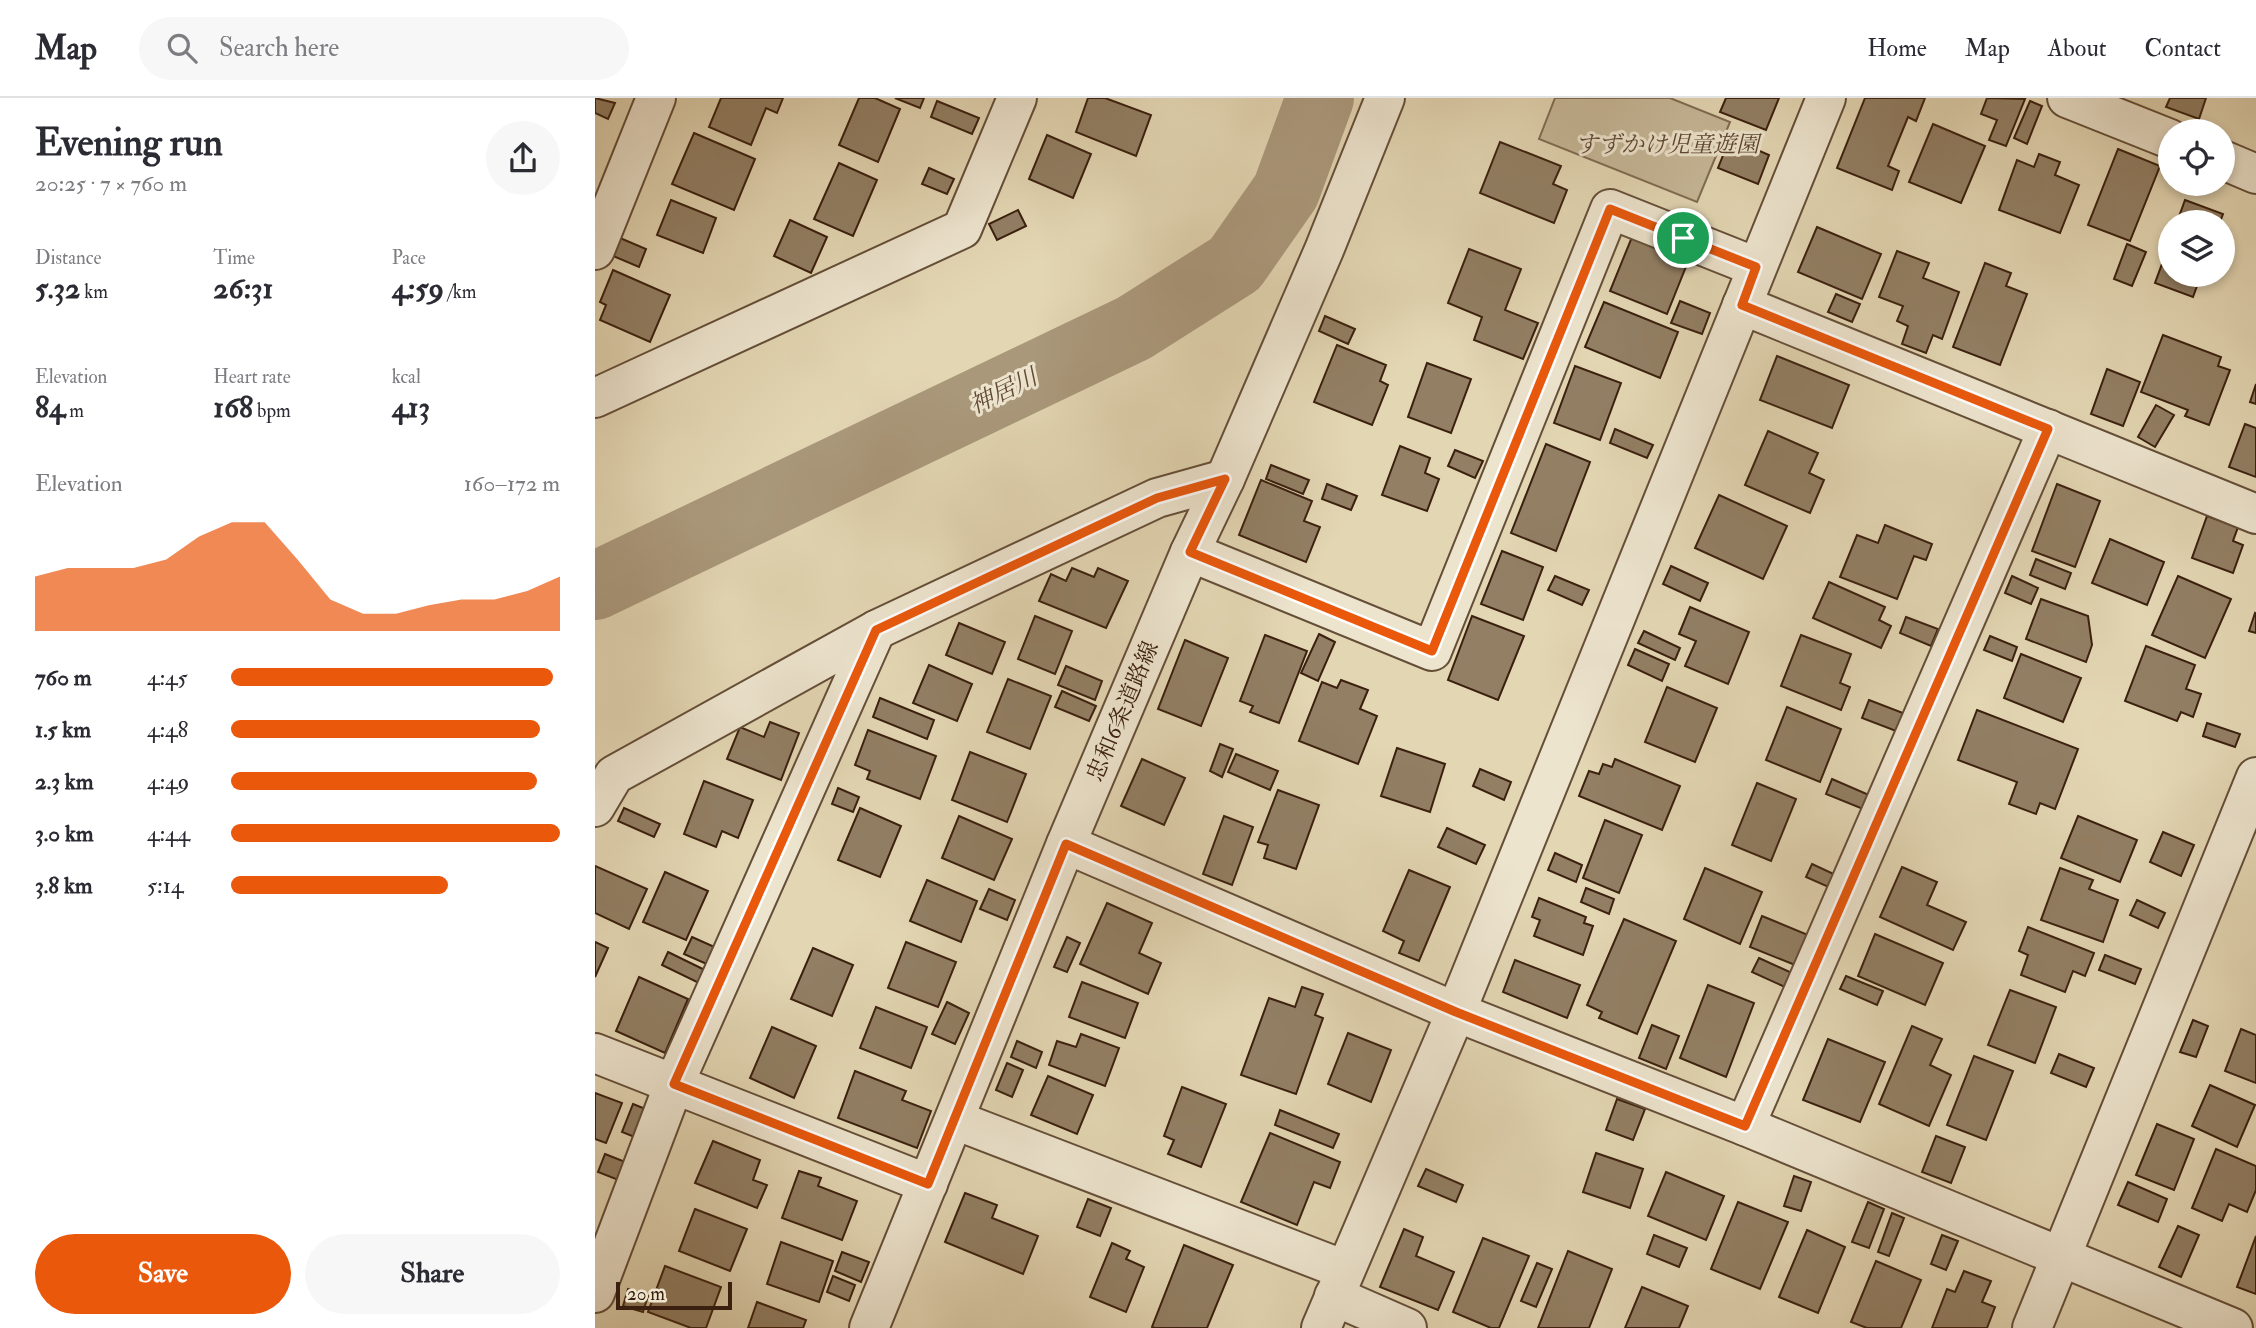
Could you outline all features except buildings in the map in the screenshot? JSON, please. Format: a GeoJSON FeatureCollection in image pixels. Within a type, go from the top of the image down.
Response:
{"type":"FeatureCollection","features":[{"type":"Feature","properties":{"kind":"street"},"geometry":{"type":"LineString","coordinates":[[595,250],[656,98]]}},
{"type":"Feature","properties":{"kind":"street"},"geometry":{"type":"LineString","coordinates":[[595,398],[963,229],[1017,98]]}},
{"type":"Feature","properties":{"kind":"street","name":"忠和6条道路線"},"geometry":{"type":"LineString","coordinates":[[869,1328],[1066,844],[1190,552],[1225,479],[1385,98]]}},
{"type":"Feature","properties":{"kind":"street"},"geometry":{"type":"LineString","coordinates":[[1333,1298],[1456,1012],[1826,98]]}},
{"type":"Feature","properties":{"kind":"street"},"geometry":{"type":"LineString","coordinates":[[2067,98],[2158,134]]}},
{"type":"Feature","properties":{"kind":"street"},"geometry":{"type":"LineString","coordinates":[[2235,165],[2256,174]]}},
{"type":"Feature","properties":{"kind":"street"},"geometry":{"type":"LineString","coordinates":[[1190,552],[1432,651],[1610,209],[1756,267]]}},
{"type":"Feature","properties":{"kind":"street"},"geometry":{"type":"LineString","coordinates":[[1742,305],[2256,514]]}},
{"type":"Feature","properties":{"kind":"street"},"geometry":{"type":"LineString","coordinates":[[1745,1126],[2048,429]]}},
{"type":"Feature","properties":{"kind":"street"},"geometry":{"type":"LineString","coordinates":[[595,807],[614,775],[876,630],[1157,498],[1225,479]]}},
{"type":"Feature","properties":{"kind":"street"},"geometry":{"type":"LineString","coordinates":[[595,1293],[674,1084],[876,630]]}},
{"type":"Feature","properties":{"kind":"street"},"geometry":{"type":"LineString","coordinates":[[2032,1328],[2256,777]]}},
{"type":"Feature","properties":{"kind":"street"},"geometry":{"type":"LineString","coordinates":[[1066,844],[1456,1012],[1745,1126],[2233,1328]]}},
{"type":"Feature","properties":{"kind":"street"},"geometry":{"type":"LineString","coordinates":[[595,1053],[928,1184]]}},
{"type":"Feature","properties":{"kind":"street"},"geometry":{"type":"LineString","coordinates":[[955,1120],[1333,1298],[1407,1328]]}},
{"type":"Feature","properties":{"kind":"green space","name":"すずかけ児童遊園"},"geometry":{"type":"Polygon","coordinates":[[[1555,98],[1670,98],[1730,122],[1697,202],[1539,139],[1555,98]]]}},
{"type":"Feature","properties":{"kind":"waterway","name":"神居川"},"geometry":{"type":"LineString","coordinates":[[595,586],[1134,328],[1235,264],[1286,191],[1320,98]]}},
{"type":"Feature","properties":{"kind":"route"},"geometry":{"type":"LineString","coordinates":[[1610,209],[1683,238],[1756,267],[1742,305],[2048,429],[1745,1126],[1456,1012],[1066,844],[928,1184],[674,1084],[876,630],[1157,498],[1225,479],[1190,552],[1432,651],[1610,209]]}}]}
